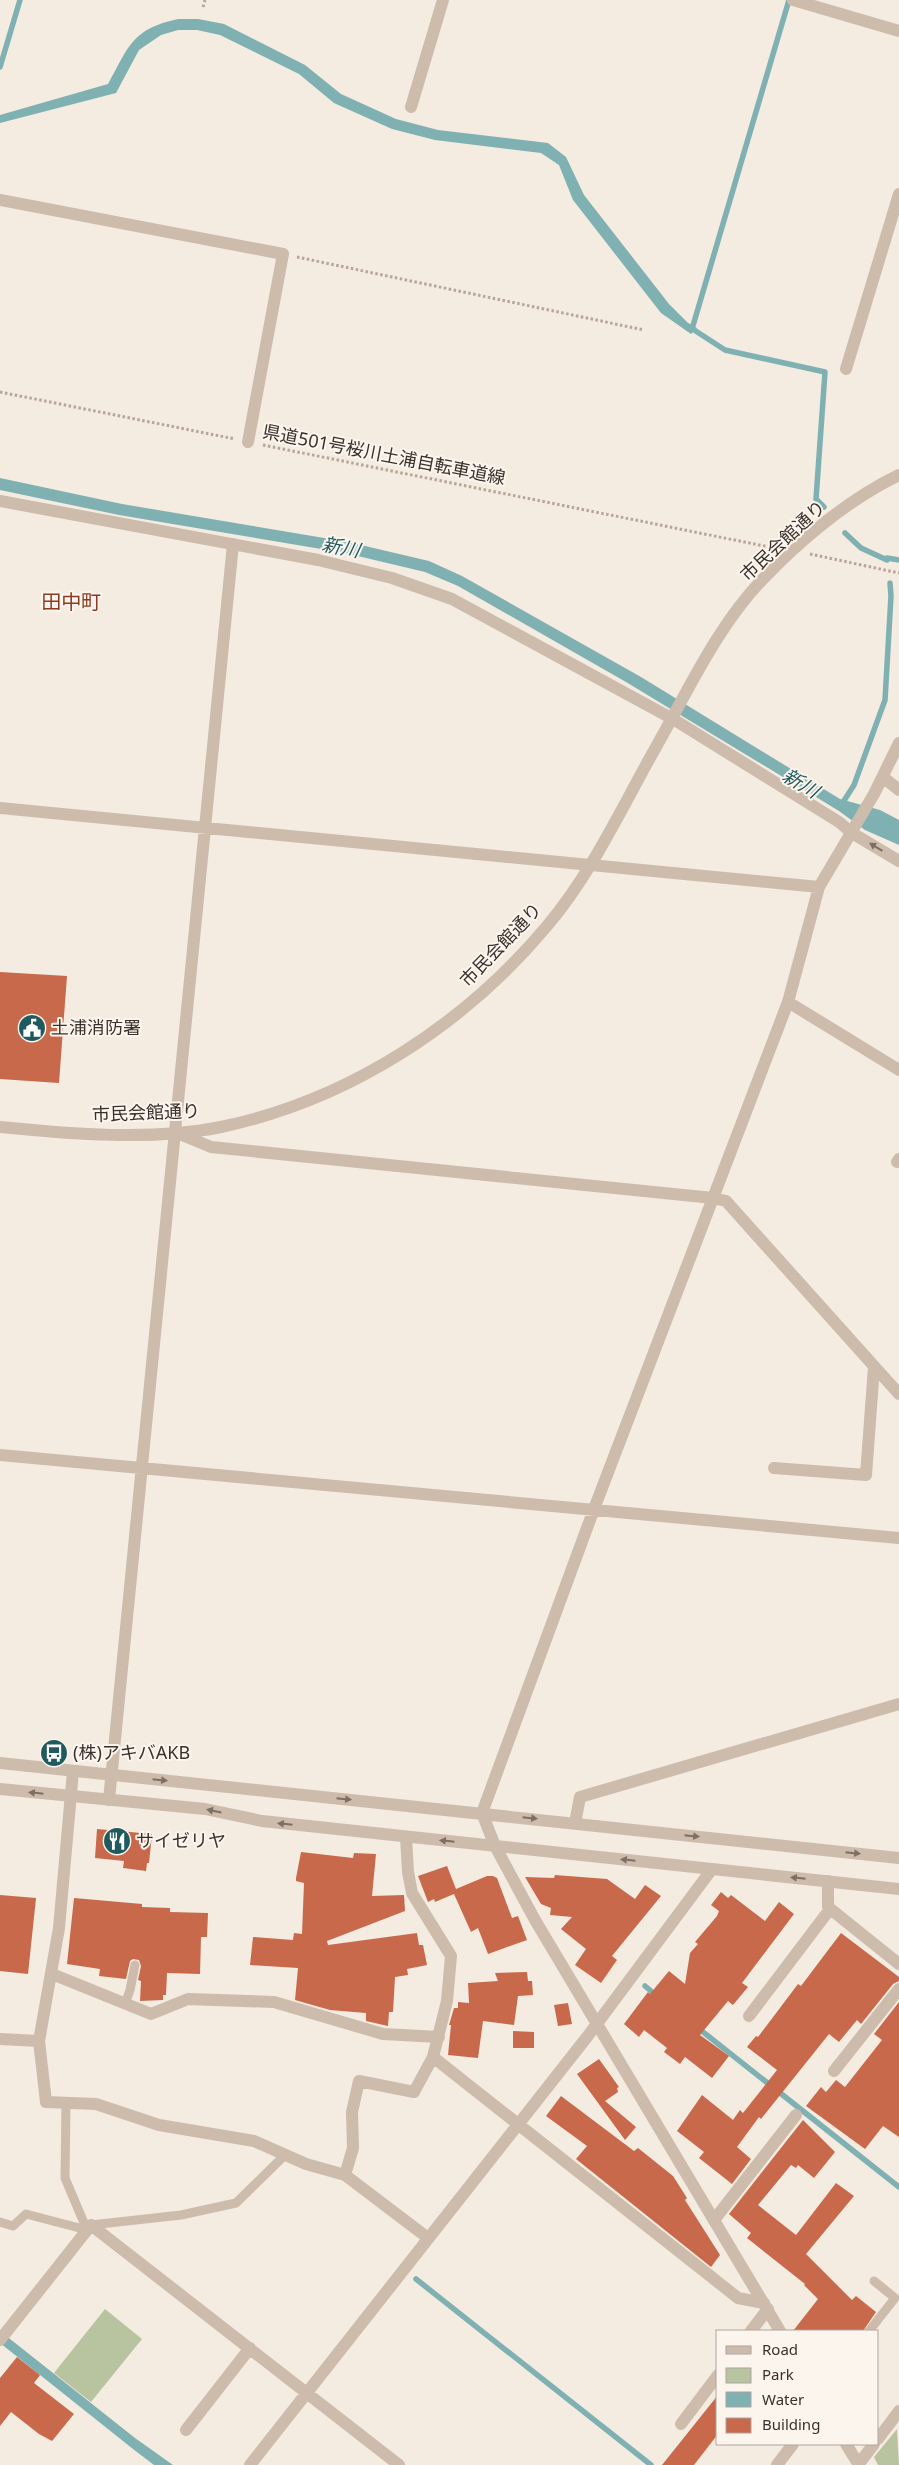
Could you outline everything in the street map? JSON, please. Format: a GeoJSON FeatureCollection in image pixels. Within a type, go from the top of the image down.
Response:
{"type":"FeatureCollection","features":[{"type":"Feature","properties":{"kind":"street"},"geometry":{"type":"LineString","coordinates":[[411,107],[443,0]]}},
{"type":"Feature","properties":{"kind":"street"},"geometry":{"type":"LineString","coordinates":[[795,1],[899,31]]}},
{"type":"Feature","properties":{"kind":"street"},"geometry":{"type":"LineString","coordinates":[[846,369],[899,194]]}},
{"type":"Feature","properties":{"kind":"street"},"geometry":{"type":"LineString","coordinates":[[0,200],[283,254],[248,442]]}},
{"type":"Feature","properties":{"kind":"street","name":"市民会館通り"},"geometry":{"type":"LineString","coordinates":[[0,1127],[100,1135],[175,1132],[220,1127],[290,1108],[394,1060],[458,1012],[500,977],[548,925],[589,866],[714,647],[761,581],[827,520],[899,475]]}},
{"type":"Feature","properties":{"kind":"street"},"geometry":{"type":"LineString","coordinates":[[0,501],[318,560],[392,578],[452,600],[673,719],[839,822],[854,828],[899,861]]}},
{"type":"Feature","properties":{"kind":"street"},"geometry":{"type":"LineString","coordinates":[[109,1800],[233,544]]}},
{"type":"Feature","properties":{"kind":"street"},"geometry":{"type":"LineString","coordinates":[[779,2330],[535,1920],[495,1846],[482,1813],[594,1510],[788,1002],[819,887],[874,794],[899,743]]}},
{"type":"Feature","properties":{"kind":"street"},"geometry":{"type":"LineString","coordinates":[[883,777],[899,790]]}},
{"type":"Feature","properties":{"kind":"street"},"geometry":{"type":"LineString","coordinates":[[0,808],[819,887]]}},
{"type":"Feature","properties":{"kind":"street"},"geometry":{"type":"LineString","coordinates":[[788,1002],[899,1070]]}},
{"type":"Feature","properties":{"kind":"street"},"geometry":{"type":"LineString","coordinates":[[175,1132],[211,1147],[713,1198],[726,1201],[899,1394]]}},
{"type":"Feature","properties":{"kind":"street"},"geometry":{"type":"LineString","coordinates":[[774,1468],[866,1475],[874,1367]]}},
{"type":"Feature","properties":{"kind":"street"},"geometry":{"type":"LineString","coordinates":[[0,1455],[899,1538]]}},
{"type":"Feature","properties":{"kind":"street"},"geometry":{"type":"LineString","coordinates":[[575,1823],[580,1797],[899,1704]]}},
{"type":"Feature","properties":{"kind":"street"},"geometry":{"type":"LineString","coordinates":[[0,1763],[899,1858]]}},
{"type":"Feature","properties":{"kind":"street"},"geometry":{"type":"LineString","coordinates":[[73,1771],[59,1928],[40,2041],[46,2102],[96,2104],[160,2125],[254,2141],[306,2164],[345,2175],[428,2238]]}},
{"type":"Feature","properties":{"kind":"street"},"geometry":{"type":"LineString","coordinates":[[0,1789],[205,1809],[262,1821],[899,1889]]}},
{"type":"Feature","properties":{"kind":"street"},"geometry":{"type":"LineString","coordinates":[[345,2175],[353,2148],[352,2112],[359,2081],[414,2092],[433,2057],[447,2001],[451,1956],[412,1893],[408,1872],[406,1837]]}},
{"type":"Feature","properties":{"kind":"street"},"geometry":{"type":"LineString","coordinates":[[250,2465],[597,2023],[712,1869]]}},
{"type":"Feature","properties":{"kind":"street"},"geometry":{"type":"LineString","coordinates":[[828,1881],[826,1897],[830,1909],[899,1964]]}},
{"type":"Feature","properties":{"kind":"street"},"geometry":{"type":"LineString","coordinates":[[749,2016],[830,1909]]}},
{"type":"Feature","properties":{"kind":"street"},"geometry":{"type":"LineString","coordinates":[[52,1974],[151,2014],[188,2000],[274,2002],[383,2034],[439,2037]]}},
{"type":"Feature","properties":{"kind":"street"},"geometry":{"type":"LineString","coordinates":[[834,2071],[899,1989]]}},
{"type":"Feature","properties":{"kind":"street"},"geometry":{"type":"LineString","coordinates":[[0,2039],[40,2041]]}},
{"type":"Feature","properties":{"kind":"street"},"geometry":{"type":"LineString","coordinates":[[433,2057],[519,2122],[738,2298],[766,2306]]}},
{"type":"Feature","properties":{"kind":"street"},"geometry":{"type":"LineString","coordinates":[[714,2220],[796,2115]]}},
{"type":"Feature","properties":{"kind":"street"},"geometry":{"type":"LineString","coordinates":[[0,2340],[89,2228],[250,2348],[400,2465]]}},
{"type":"Feature","properties":{"kind":"street"},"geometry":{"type":"LineString","coordinates":[[752,2330],[766,2306]]}},
{"type":"Feature","properties":{"kind":"street"},"geometry":{"type":"LineString","coordinates":[[186,2430],[250,2348]]}},
{"type":"Feature","properties":{"kind":"street"},"geometry":{"type":"LineString","coordinates":[[681,2424],[716,2378]]}},
{"type":"Feature","properties":{"kind":"street"},"geometry":{"type":"LineString","coordinates":[[879,2438],[899,2412]]}},
{"type":"Feature","properties":{"kind":"street"},"geometry":{"type":"LineString","coordinates":[[777,2465],[792,2445]]}},
{"type":"Feature","properties":{"kind":"street"},"geometry":{"type":"LineString","coordinates":[[847,2445],[858,2465],[873,2445]]}},
{"type":"Feature","properties":{"kind":"lane"},"geometry":{"type":"LineString","coordinates":[[125,2004],[135,1965]]}},
{"type":"Feature","properties":{"kind":"lane"},"geometry":{"type":"LineString","coordinates":[[66,2103],[65,2178],[89,2228]]}},
{"type":"Feature","properties":{"kind":"lane"},"geometry":{"type":"LineString","coordinates":[[0,2222],[13,2226],[26,2214],[89,2228],[181,2215],[236,2203],[286,2154]]}},
{"type":"Feature","properties":{"kind":"lane"},"geometry":{"type":"LineString","coordinates":[[870,2330],[895,2298],[874,2281]]}},
{"type":"Feature","properties":{"kind":"path"},"geometry":{"type":"LineString","coordinates":[[203,7],[205,0]]}},
{"type":"Feature","properties":{"kind":"path"},"geometry":{"type":"LineString","coordinates":[[283,254],[644,330]]}},
{"type":"Feature","properties":{"kind":"path","name":"県道501号桜川土浦自転車道線"},"geometry":{"type":"LineString","coordinates":[[0,392],[763,546]]}},
{"type":"Feature","properties":{"kind":"path"},"geometry":{"type":"LineString","coordinates":[[817,555],[899,573]]}},
{"type":"Feature","properties":{"kind":"green space"},"geometry":{"type":"Polygon","coordinates":[[[105,2309],[142,2339],[91,2402],[54,2373],[105,2309]]]}},
{"type":"Feature","properties":{"kind":"green space"},"geometry":{"type":"Polygon","coordinates":[[[897,2429],[899,2465],[878,2465],[874,2457],[897,2429]]]}},
{"type":"Feature","properties":{"kind":"water"},"geometry":{"type":"Polygon","coordinates":[[[178,19],[198,19],[224,24],[305,65],[341,94],[396,119],[438,130],[548,143],[566,157],[584,195],[669,304],[690,325],[697,328],[691,334],[661,313],[573,200],[559,165],[541,153],[435,140],[392,129],[334,103],[299,74],[220,35],[197,30],[178,30],[161,35],[139,50],[116,93],[0,123],[0,115],[108,84],[127,49],[141,34],[163,23],[178,19]]]}},
{"type":"Feature","properties":{"kind":"water","name":"新川"},"geometry":{"type":"Polygon","coordinates":[[[0,478],[122,504],[348,542],[429,561],[462,576],[641,677],[840,799],[880,810],[899,820],[899,845],[865,830],[839,811],[626,682],[458,586],[425,572],[345,553],[119,515],[0,490],[0,478]]]}},
{"type":"Feature","properties":{"kind":"water"},"geometry":{"type":"Polygon","coordinates":[[[0,2331],[135,2438],[173,2465],[154,2465],[133,2449],[0,2343],[0,2331]]]}},
{"type":"Feature","properties":{"kind":"building","name":"土浦消防署"},"geometry":{"type":"Polygon","coordinates":[[[0,972],[67,976],[59,1083],[0,1079],[0,972]]]}},
{"type":"Feature","properties":{"kind":"building"},"geometry":{"type":"Polygon","coordinates":[[[97,1829],[152,1834],[149,1863],[147,1863],[146,1871],[123,1868],[124,1861],[95,1858],[97,1829]]]}},
{"type":"Feature","properties":{"kind":"building"},"geometry":{"type":"Polygon","coordinates":[[[301,1852],[353,1858],[354,1853],[376,1854],[372,1896],[404,1895],[405,1911],[327,1941],[328,1945],[417,1933],[419,1945],[423,1945],[427,1965],[407,1969],[408,1975],[395,1977],[393,2012],[389,2012],[388,2026],[366,2021],[366,2013],[330,2010],[295,2000],[298,1968],[250,1965],[253,1937],[293,1940],[294,1933],[302,1934],[304,1883],[296,1881],[301,1852]]]}},
{"type":"Feature","properties":{"kind":"building"},"geometry":{"type":"Polygon","coordinates":[[[447,1866],[456,1889],[487,1876],[497,1878],[512,1918],[518,1916],[527,1940],[488,1954],[478,1928],[471,1932],[454,1894],[435,1902],[434,1899],[428,1902],[418,1876],[447,1866]]]}},
{"type":"Feature","properties":{"kind":"building"},"geometry":{"type":"Polygon","coordinates":[[[555,1875],[607,1879],[635,1899],[645,1885],[661,1896],[612,1956],[617,1960],[601,1983],[575,1965],[586,1949],[561,1929],[572,1917],[550,1915],[551,1908],[541,1904],[525,1877],[554,1878],[555,1875]]]}},
{"type":"Feature","properties":{"kind":"building"},"geometry":{"type":"Polygon","coordinates":[[[721,1892],[728,1898],[731,1895],[765,1921],[779,1902],[794,1914],[742,1983],[748,1987],[733,2005],[728,2001],[700,2035],[729,2056],[712,2078],[685,2057],[680,2064],[664,2052],[667,2048],[644,2030],[639,2037],[624,2024],[648,1992],[650,1994],[669,1971],[685,1984],[690,1953],[698,1944],[695,1942],[717,1916],[719,1911],[711,1905],[721,1892]]]}},
{"type":"Feature","properties":{"kind":"building"},"geometry":{"type":"Polygon","coordinates":[[[0,1895],[36,1898],[28,1974],[0,1971],[0,1895]]]}},
{"type":"Feature","properties":{"kind":"building"},"geometry":{"type":"Polygon","coordinates":[[[74,1898],[142,1904],[142,1907],[170,1908],[170,1912],[208,1913],[207,1937],[201,1937],[200,1974],[167,1973],[166,1995],[163,1995],[163,2000],[140,2001],[141,1981],[138,1980],[141,1966],[139,1960],[133,1959],[130,1961],[126,1979],[99,1976],[100,1969],[67,1964],[74,1898]]]}},
{"type":"Feature","properties":{"kind":"building"},"geometry":{"type":"Polygon","coordinates":[[[841,1933],[899,1977],[899,1981],[893,1984],[861,2024],[857,2020],[839,2042],[829,2034],[761,2119],[759,2117],[737,2147],[751,2159],[732,2184],[699,2158],[704,2152],[677,2131],[702,2095],[733,2120],[740,2110],[743,2113],[777,2070],[747,2047],[756,2036],[758,2037],[798,1984],[801,1986],[841,1933]]]}},
{"type":"Feature","properties":{"kind":"building"},"geometry":{"type":"Polygon","coordinates":[[[527,1972],[528,1981],[532,1981],[533,1995],[518,1996],[514,2025],[483,2021],[478,2058],[448,2055],[451,2025],[449,2025],[454,2008],[458,2008],[458,2002],[469,2003],[468,1983],[498,1981],[495,1973],[527,1972]]]}},
{"type":"Feature","properties":{"kind":"building"},"geometry":{"type":"Polygon","coordinates":[[[899,2002],[899,2137],[883,2126],[865,2149],[806,2106],[821,2087],[826,2092],[836,2080],[845,2087],[882,2040],[874,2034],[899,2002]]]}},
{"type":"Feature","properties":{"kind":"building"},"geometry":{"type":"Polygon","coordinates":[[[568,2003],[572,2024],[558,2026],[554,2005],[568,2003]]]}},
{"type":"Feature","properties":{"kind":"building"},"geometry":{"type":"Polygon","coordinates":[[[513,2031],[534,2032],[534,2048],[513,2048],[513,2031]]]}},
{"type":"Feature","properties":{"kind":"building"},"geometry":{"type":"Polygon","coordinates":[[[599,2059],[619,2087],[617,2088],[618,2092],[605,2101],[636,2127],[625,2140],[577,2074],[599,2059]]]}},
{"type":"Feature","properties":{"kind":"building"},"geometry":{"type":"Polygon","coordinates":[[[561,2096],[634,2151],[638,2148],[673,2176],[687,2198],[685,2200],[720,2255],[711,2267],[576,2159],[587,2146],[546,2116],[561,2096]]]}},
{"type":"Feature","properties":{"kind":"building"},"geometry":{"type":"Polygon","coordinates":[[[803,2120],[835,2152],[814,2178],[798,2165],[796,2168],[791,2165],[758,2205],[796,2235],[836,2183],[854,2196],[806,2254],[852,2300],[856,2296],[876,2312],[864,2330],[794,2330],[818,2299],[805,2284],[747,2238],[751,2233],[729,2214],[803,2120]]]}},
{"type":"Feature","properties":{"kind":"building"},"geometry":{"type":"Polygon","coordinates":[[[17,2357],[40,2375],[34,2383],[74,2414],[52,2441],[39,2434],[11,2412],[0,2426],[0,2378],[17,2357]]]}},
{"type":"Feature","properties":{"kind":"building"},"geometry":{"type":"Polygon","coordinates":[[[716,2398],[716,2437],[694,2465],[662,2465],[716,2398]]]}},
{"type":"Feature","properties":{"kind":"waterway"},"geometry":{"type":"LineString","coordinates":[[0,67],[20,0]]}},
{"type":"Feature","properties":{"kind":"waterway"},"geometry":{"type":"LineString","coordinates":[[692,329],[789,0]]}},
{"type":"Feature","properties":{"kind":"waterway"},"geometry":{"type":"LineString","coordinates":[[688,326],[725,350],[825,372],[816,499],[824,507]]}},
{"type":"Feature","properties":{"kind":"waterway"},"geometry":{"type":"LineString","coordinates":[[845,533],[861,548],[887,560]]}},
{"type":"Feature","properties":{"kind":"waterway"},"geometry":{"type":"LineString","coordinates":[[887,558],[899,560]]}},
{"type":"Feature","properties":{"kind":"waterway"},"geometry":{"type":"LineString","coordinates":[[840,807],[854,785],[885,700],[891,596],[890,583]]}},
{"type":"Feature","properties":{"kind":"waterway"},"geometry":{"type":"LineString","coordinates":[[645,1986],[657,1996]]}},
{"type":"Feature","properties":{"kind":"waterway"},"geometry":{"type":"LineString","coordinates":[[698,2028],[899,2187]]}},
{"type":"Feature","properties":{"kind":"waterway"},"geometry":{"type":"LineString","coordinates":[[416,2279],[651,2465]]}},
{"type":"Feature","properties":{"kind":"place","name":"土浦消防署"},"geometry":{"type":"Point","coordinates":[32,1028]}},
{"type":"Feature","properties":{"kind":"place","name":"(株)アキバAKB"},"geometry":{"type":"Point","coordinates":[54,1753]}},
{"type":"Feature","properties":{"kind":"place","name":"サイゼリヤ"},"geometry":{"type":"Point","coordinates":[117,1841]}},
{"type":"Feature","properties":{"kind":"district","name":"田中町"},"geometry":{"type":"Point","coordinates":[71,602]}}]}
